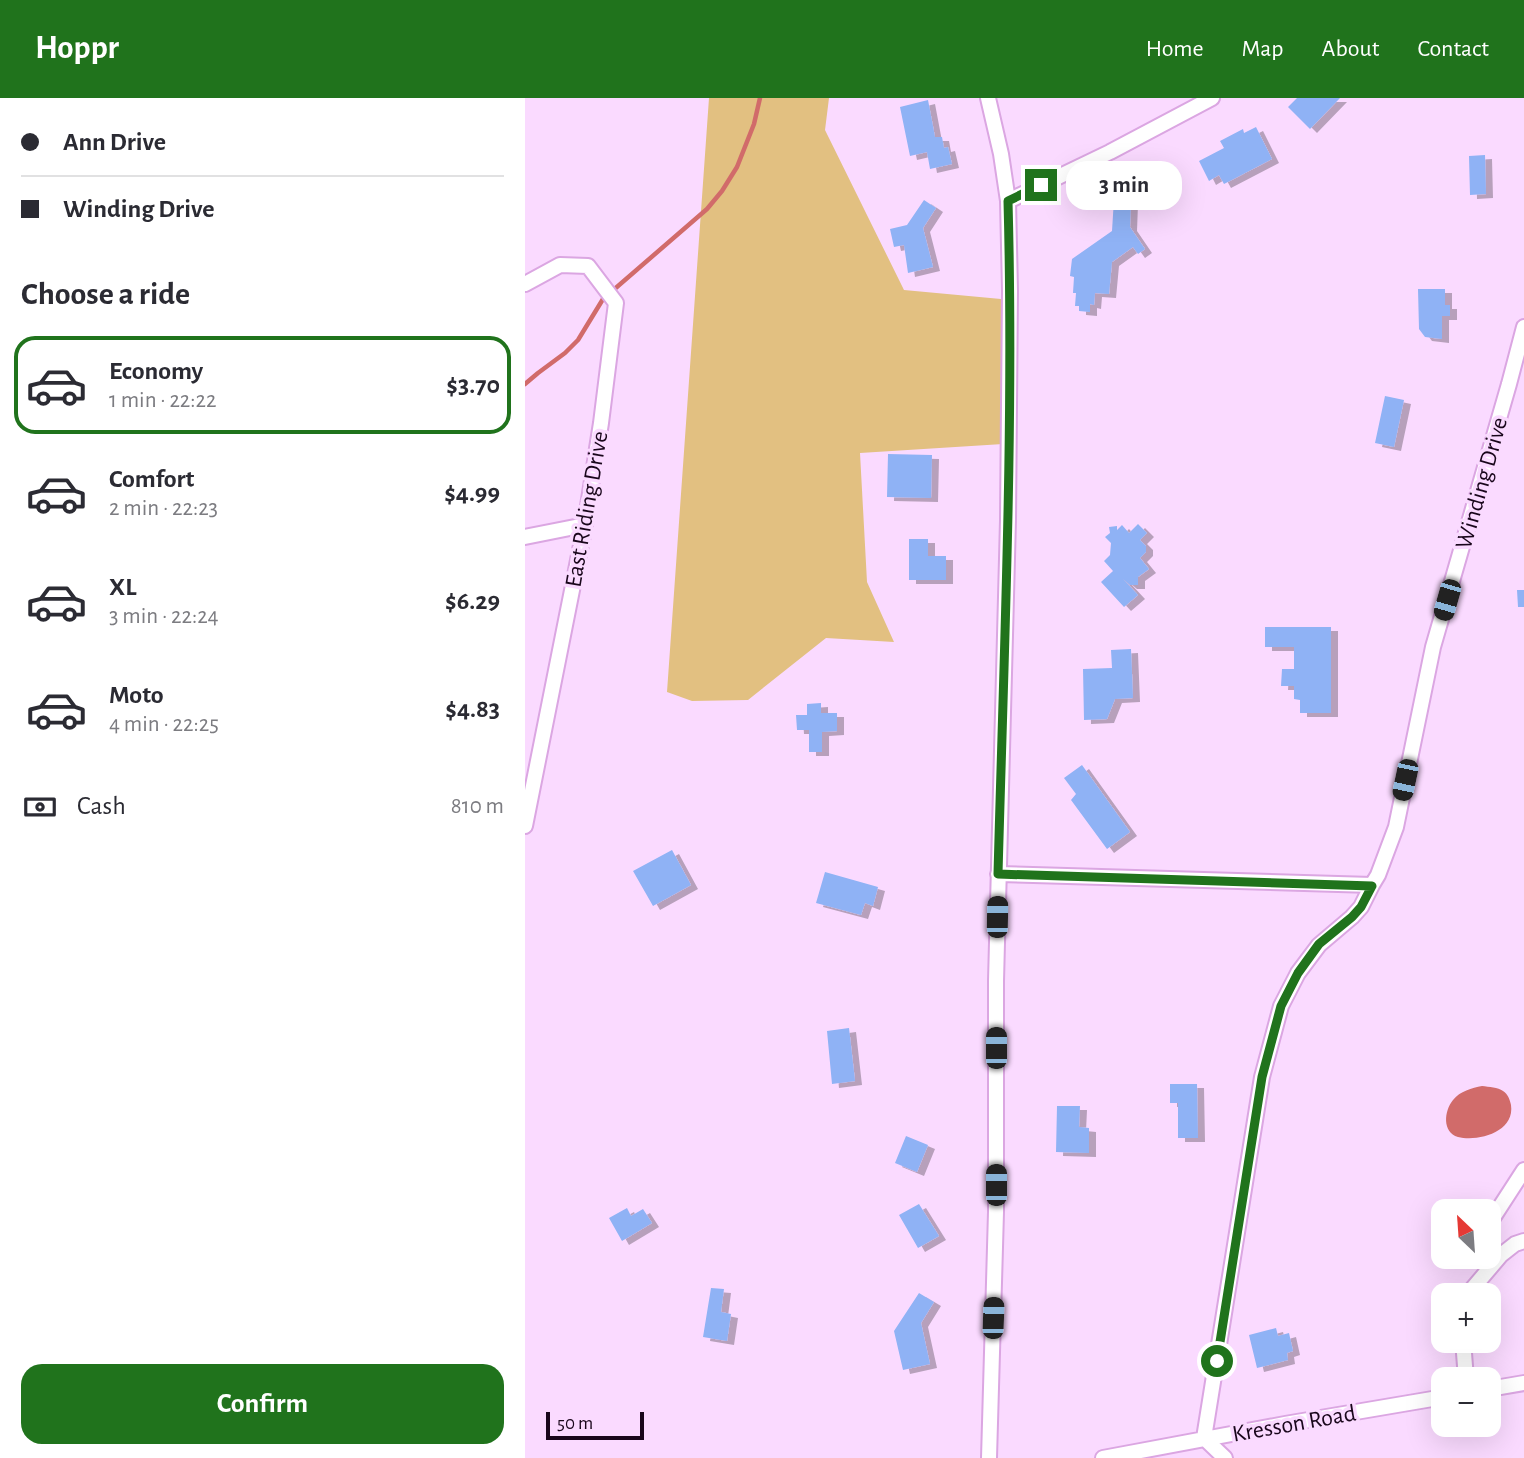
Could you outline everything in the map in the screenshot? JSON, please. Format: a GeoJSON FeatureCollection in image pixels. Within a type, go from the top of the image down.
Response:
{"type":"FeatureCollection","features":[{"type":"Feature","properties":{"kind":"street"},"geometry":{"type":"LineString","coordinates":[[988,98],[1008,201],[1010,291],[996,981],[996,1212],[989,1458]]}},
{"type":"Feature","properties":{"kind":"street"},"geometry":{"type":"LineString","coordinates":[[1008,201],[1110,152],[1212,98]]}},
{"type":"Feature","properties":{"kind":"street","name":"East Riding Drive"},"geometry":{"type":"LineString","coordinates":[[525,284],[560,265],[588,266],[616,303],[585,525],[525,823]]}},
{"type":"Feature","properties":{"kind":"street","name":"Winding Drive"},"geometry":{"type":"LineString","coordinates":[[1205,1438],[1262,1077],[1281,1006],[1298,973],[1319,944],[1361,907],[1378,875],[1395,827],[1433,647],[1524,327]]}},
{"type":"Feature","properties":{"kind":"street"},"geometry":{"type":"LineString","coordinates":[[525,537],[585,525]]}},
{"type":"Feature","properties":{"kind":"street"},"geometry":{"type":"LineString","coordinates":[[998,874],[1372,886]]}},
{"type":"Feature","properties":{"kind":"street"},"geometry":{"type":"LineString","coordinates":[[1501,1205],[1524,1170]]}},
{"type":"Feature","properties":{"kind":"street"},"geometry":{"type":"LineString","coordinates":[[1477,1283],[1515,1244],[1524,1241]]}},
{"type":"Feature","properties":{"kind":"street"},"geometry":{"type":"LineString","coordinates":[[1501,1387],[1524,1383]]}},
{"type":"Feature","properties":{"kind":"street","name":"Kresson Road"},"geometry":{"type":"LineString","coordinates":[[1103,1458],[1431,1399]]}},
{"type":"Feature","properties":{"kind":"street"},"geometry":{"type":"LineString","coordinates":[[1205,1438],[1224,1458]]}},
{"type":"Feature","properties":{"kind":"shaded area"},"geometry":{"type":"Polygon","coordinates":[[[709,98],[829,98],[825,130],[904,290],[1001,299],[1003,444],[860,453],[867,582],[894,642],[826,638],[748,700],[692,701],[667,692],[709,98]]]}},
{"type":"Feature","properties":{"kind":"shaded area"},"geometry":{"type":"Polygon","coordinates":[[[1482,1086],[1505,1092],[1511,1105],[1511,1114],[1507,1122],[1493,1133],[1475,1138],[1458,1137],[1449,1131],[1447,1126],[1446,1115],[1450,1105],[1463,1092],[1482,1086]]]}},
{"type":"Feature","properties":{"kind":"building"},"geometry":{"type":"Polygon","coordinates":[[[1297,98],[1340,98],[1310,129],[1288,107],[1297,98]]]}},
{"type":"Feature","properties":{"kind":"building"},"geometry":{"type":"Polygon","coordinates":[[[928,100],[935,137],[942,137],[944,148],[948,147],[952,164],[930,169],[927,152],[910,156],[900,107],[928,100]]]}},
{"type":"Feature","properties":{"kind":"building"},"geometry":{"type":"Polygon","coordinates":[[[1256,127],[1272,159],[1224,184],[1219,175],[1209,181],[1199,161],[1224,148],[1220,141],[1243,129],[1244,133],[1256,127]]]}},
{"type":"Feature","properties":{"kind":"building"},"geometry":{"type":"Polygon","coordinates":[[[1485,155],[1486,194],[1470,195],[1469,156],[1485,155]]]}},
{"type":"Feature","properties":{"kind":"building"},"geometry":{"type":"Polygon","coordinates":[[[1114,199],[1131,200],[1130,227],[1145,249],[1138,254],[1133,247],[1112,262],[1109,294],[1095,293],[1090,312],[1079,311],[1079,306],[1075,306],[1076,293],[1073,293],[1074,277],[1070,276],[1072,259],[1112,231],[1114,199]]]}},
{"type":"Feature","properties":{"kind":"building"},"geometry":{"type":"Polygon","coordinates":[[[924,200],[936,208],[923,228],[933,267],[908,273],[904,245],[894,247],[890,229],[907,225],[924,200]]]}},
{"type":"Feature","properties":{"kind":"building"},"geometry":{"type":"Polygon","coordinates":[[[1418,289],[1445,289],[1445,305],[1450,305],[1450,316],[1442,316],[1442,339],[1425,337],[1419,329],[1418,289]]]}},
{"type":"Feature","properties":{"kind":"building"},"geometry":{"type":"Polygon","coordinates":[[[1385,396],[1404,400],[1394,447],[1375,443],[1385,396]]]}},
{"type":"Feature","properties":{"kind":"building"},"geometry":{"type":"Polygon","coordinates":[[[888,454],[932,455],[931,498],[887,497],[888,454]]]}},
{"type":"Feature","properties":{"kind":"building"},"geometry":{"type":"Polygon","coordinates":[[[1138,524],[1147,533],[1140,540],[1146,546],[1146,552],[1140,558],[1149,569],[1138,577],[1138,585],[1130,585],[1123,579],[1138,595],[1124,607],[1101,582],[1113,571],[1104,561],[1110,555],[1111,543],[1105,537],[1110,533],[1109,527],[1117,526],[1117,530],[1122,525],[1129,533],[1138,524]]]}},
{"type":"Feature","properties":{"kind":"building"},"geometry":{"type":"Polygon","coordinates":[[[909,539],[928,539],[928,556],[946,556],[946,580],[909,580],[909,539]]]}},
{"type":"Feature","properties":{"kind":"building"},"geometry":{"type":"Polygon","coordinates":[[[1517,590],[1524,590],[1524,607],[1518,607],[1517,590]]]}},
{"type":"Feature","properties":{"kind":"building"},"geometry":{"type":"Polygon","coordinates":[[[1265,627],[1331,627],[1331,713],[1300,713],[1300,700],[1294,699],[1294,686],[1281,686],[1282,669],[1294,669],[1294,647],[1265,647],[1265,627]]]}},
{"type":"Feature","properties":{"kind":"building"},"geometry":{"type":"Polygon","coordinates":[[[1131,649],[1133,698],[1115,699],[1107,719],[1084,720],[1083,669],[1112,668],[1111,650],[1131,649]]]}},
{"type":"Feature","properties":{"kind":"building"},"geometry":{"type":"Polygon","coordinates":[[[821,703],[821,713],[837,713],[837,731],[822,732],[822,752],[809,752],[809,730],[797,730],[796,715],[807,715],[807,704],[821,703]]]}},
{"type":"Feature","properties":{"kind":"building"},"geometry":{"type":"Polygon","coordinates":[[[1082,765],[1130,832],[1107,849],[1071,800],[1076,794],[1064,778],[1082,765]]]}},
{"type":"Feature","properties":{"kind":"building"},"geometry":{"type":"Polygon","coordinates":[[[672,850],[691,885],[653,906],[633,871],[672,850]]]}},
{"type":"Feature","properties":{"kind":"building"},"geometry":{"type":"Polygon","coordinates":[[[825,872],[878,887],[873,906],[865,903],[861,915],[816,903],[825,872]]]}},
{"type":"Feature","properties":{"kind":"building"},"geometry":{"type":"Polygon","coordinates":[[[849,1028],[855,1081],[832,1084],[827,1031],[849,1028]]]}},
{"type":"Feature","properties":{"kind":"building"},"geometry":{"type":"Polygon","coordinates":[[[1170,1084],[1197,1084],[1198,1138],[1178,1138],[1178,1103],[1170,1103],[1170,1084]]]}},
{"type":"Feature","properties":{"kind":"building"},"geometry":{"type":"Polygon","coordinates":[[[1057,1106],[1080,1106],[1079,1127],[1089,1128],[1089,1153],[1056,1152],[1057,1106]]]}},
{"type":"Feature","properties":{"kind":"building"},"geometry":{"type":"Polygon","coordinates":[[[906,1136],[928,1145],[917,1172],[895,1163],[906,1136]]]}},
{"type":"Feature","properties":{"kind":"building"},"geometry":{"type":"Polygon","coordinates":[[[919,1204],[939,1236],[918,1248],[899,1215],[919,1204]]]}},
{"type":"Feature","properties":{"kind":"building"},"geometry":{"type":"Polygon","coordinates":[[[627,1208],[631,1216],[643,1209],[652,1223],[622,1241],[609,1218],[627,1208]]]}},
{"type":"Feature","properties":{"kind":"building"},"geometry":{"type":"Polygon","coordinates":[[[711,1288],[724,1289],[721,1312],[731,1314],[727,1341],[703,1337],[711,1288]]]}},
{"type":"Feature","properties":{"kind":"building"},"geometry":{"type":"Polygon","coordinates":[[[919,1293],[934,1302],[921,1323],[930,1364],[903,1370],[894,1331],[919,1293]]]}},
{"type":"Feature","properties":{"kind":"building"},"geometry":{"type":"Polygon","coordinates":[[[1276,1328],[1278,1336],[1289,1333],[1293,1351],[1287,1353],[1288,1360],[1257,1368],[1249,1335],[1276,1328]]]}},
{"type":"Feature","properties":{"kind":"waterway"},"geometry":{"type":"LineString","coordinates":[[525,384],[578,340],[603,299],[707,209],[722,191],[737,167],[754,124],[760,98]]}},
{"type":"Feature","properties":{"kind":"route"},"geometry":{"type":"LineString","coordinates":[[1041,185],[1008,201],[1010,291],[1007,520],[998,874],[1372,886],[1361,907],[1352,917],[1319,944],[1298,973],[1281,1006],[1262,1077],[1217,1361]]}}]}
